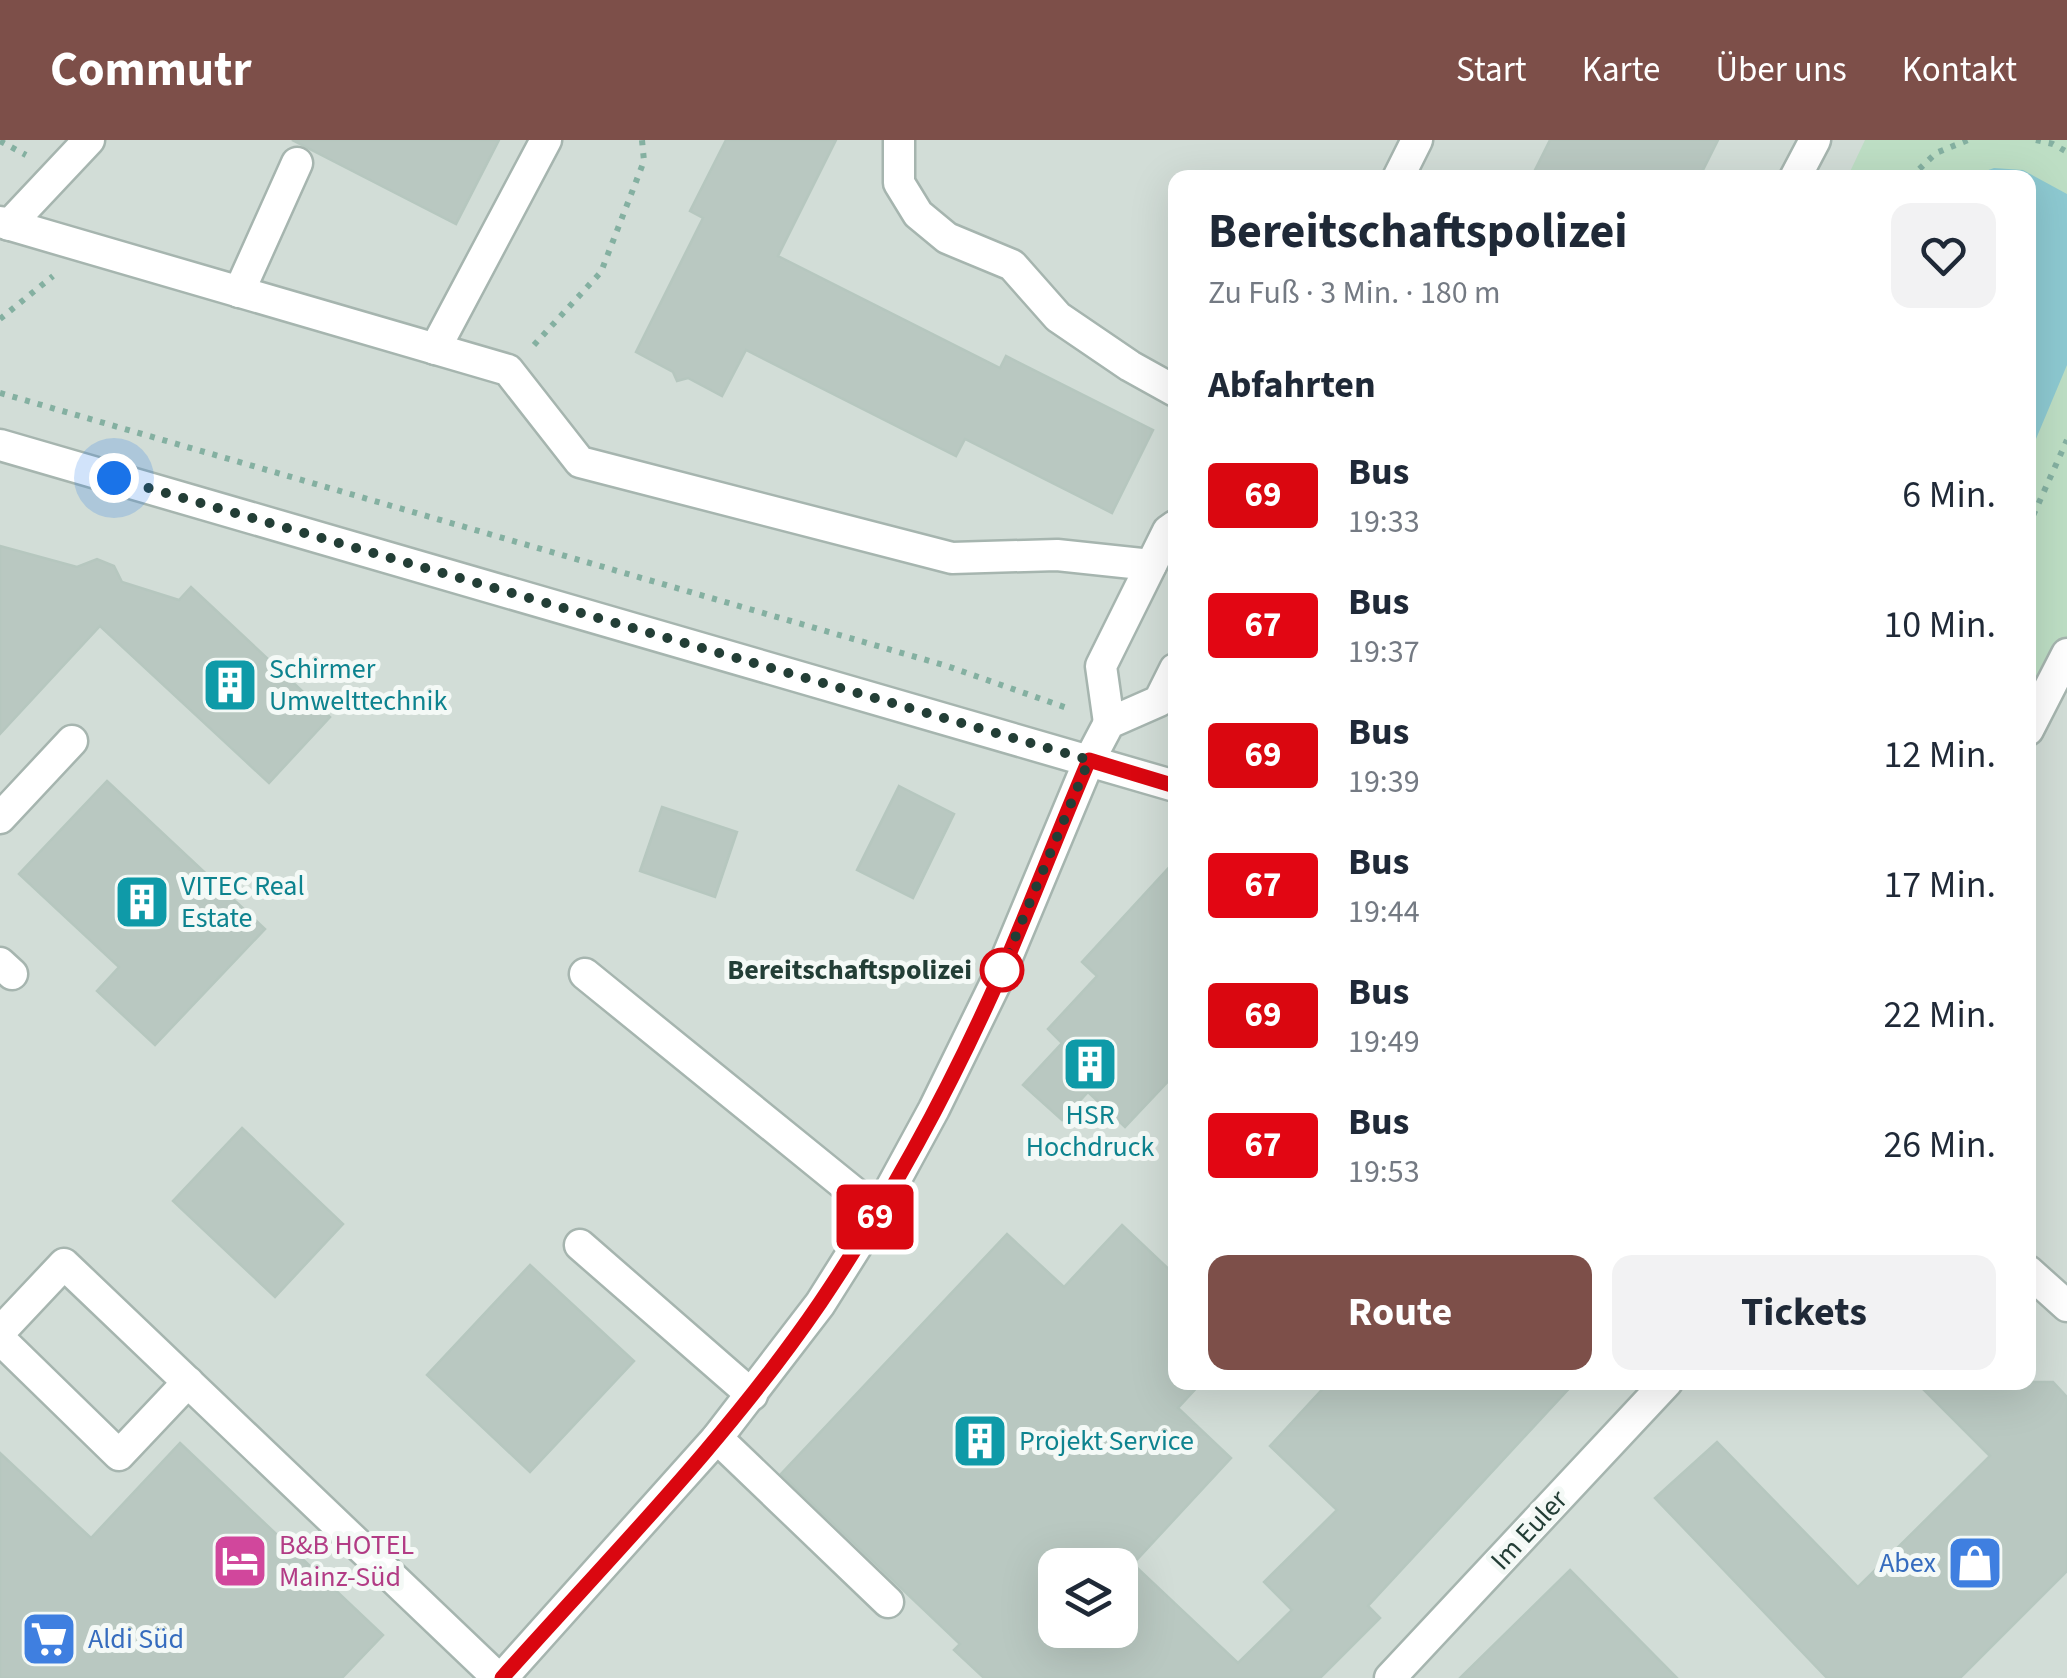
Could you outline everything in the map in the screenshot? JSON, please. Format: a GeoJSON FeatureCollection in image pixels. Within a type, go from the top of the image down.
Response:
{"type":"FeatureCollection","features":[{"type":"Feature","properties":{"kind":"street"},"geometry":{"type":"LineString","coordinates":[[435,349],[546,140]]}},
{"type":"Feature","properties":{"kind":"street"},"geometry":{"type":"LineString","coordinates":[[899,140],[899,183],[918,214],[947,238],[1012,265],[1058,317],[1168,387]]}},
{"type":"Feature","properties":{"kind":"street"},"geometry":{"type":"LineString","coordinates":[[1402,170],[1417,140]]}},
{"type":"Feature","properties":{"kind":"street"},"geometry":{"type":"LineString","coordinates":[[1799,170],[1815,140]]}},
{"type":"Feature","properties":{"kind":"street"},"geometry":{"type":"LineString","coordinates":[[87,141],[4,223],[508,370],[580,462],[952,558],[1057,555],[1151,565]]}},
{"type":"Feature","properties":{"kind":"street"},"geometry":{"type":"LineString","coordinates":[[239,292],[296,163]]}},
{"type":"Feature","properties":{"kind":"street"},"geometry":{"type":"LineString","coordinates":[[0,446],[1168,784]]}},
{"type":"Feature","properties":{"kind":"street"},"geometry":{"type":"LineString","coordinates":[[188,1382],[118,1456],[0,1335],[64,1264],[500,1678],[752,1396],[820,1304],[878,1212],[1000,974],[1089,760],[1109,723],[1102,666],[1168,531]]}},
{"type":"Feature","properties":{"kind":"street"},"geometry":{"type":"LineString","coordinates":[[2036,714],[2067,654]]}},
{"type":"Feature","properties":{"kind":"street"},"geometry":{"type":"LineString","coordinates":[[1109,723],[1159,701],[1168,683]]}},
{"type":"Feature","properties":{"kind":"street"},"geometry":{"type":"LineString","coordinates":[[0,818],[72,741]]}},
{"type":"Feature","properties":{"kind":"street"},"geometry":{"type":"LineString","coordinates":[[585,974],[878,1212]]}},
{"type":"Feature","properties":{"kind":"street"},"geometry":{"type":"LineString","coordinates":[[580,1245],[752,1396]]}},
{"type":"Feature","properties":{"kind":"street"},"geometry":{"type":"LineString","coordinates":[[2036,1278],[2067,1306]]}},
{"type":"Feature","properties":{"kind":"street","name":"Im Euler"},"geometry":{"type":"LineString","coordinates":[[1390,1678],[1660,1390]]}},
{"type":"Feature","properties":{"kind":"street"},"geometry":{"type":"LineString","coordinates":[[717,1438],[888,1602]]}},
{"type":"Feature","properties":{"kind":"path"},"geometry":{"type":"LineString","coordinates":[[508,370],[564,316],[601,272],[644,161],[642,140]]}},
{"type":"Feature","properties":{"kind":"path"},"geometry":{"type":"LineString","coordinates":[[1918,170],[1936,153],[1968,140]]}},
{"type":"Feature","properties":{"kind":"path"},"geometry":{"type":"LineString","coordinates":[[2036,140],[2067,152]]}},
{"type":"Feature","properties":{"kind":"path"},"geometry":{"type":"LineString","coordinates":[[0,141],[19,151]]}},
{"type":"Feature","properties":{"kind":"path"},"geometry":{"type":"LineString","coordinates":[[0,319],[35,290]]}},
{"type":"Feature","properties":{"kind":"path"},"geometry":{"type":"LineString","coordinates":[[0,393],[947,666],[1109,723]]}},
{"type":"Feature","properties":{"kind":"path"},"geometry":{"type":"LineString","coordinates":[[2036,509],[2067,440]]}},
{"type":"Feature","properties":{"kind":"shaded area"},"geometry":{"type":"Polygon","coordinates":[[[0,140],[2067,140],[2067,1678],[0,1678],[0,140]]]}},
{"type":"Feature","properties":{"kind":"green space"},"geometry":{"type":"Polygon","coordinates":[[[1865,140],[2067,140],[2067,643],[2036,705],[2036,170],[1851,170],[1865,140]]]}},
{"type":"Feature","properties":{"kind":"water"},"geometry":{"type":"Polygon","coordinates":[[[2036,177],[2067,194],[2067,365],[2036,439],[2036,177]]]}},
{"type":"Feature","properties":{"kind":"building"},"geometry":{"type":"Polygon","coordinates":[[[292,140],[499,140],[456,224],[292,140]]]}},
{"type":"Feature","properties":{"kind":"building"},"geometry":{"type":"Polygon","coordinates":[[[726,140],[836,140],[778,256],[1000,368],[1006,356],[1153,430],[1112,513],[965,439],[956,456],[746,350],[722,396],[688,378],[677,381],[673,372],[636,352],[703,218],[690,211],[726,140]]]}},
{"type":"Feature","properties":{"kind":"building"},"geometry":{"type":"Polygon","coordinates":[[[1550,140],[1718,140],[1703,170],[1535,170],[1550,140]]]}},
{"type":"Feature","properties":{"kind":"building"},"geometry":{"type":"Polygon","coordinates":[[[0,546],[77,567],[97,559],[114,566],[122,582],[179,600],[191,587],[330,717],[269,783],[100,626],[0,734],[0,546]]]}},
{"type":"Feature","properties":{"kind":"building","name":"VITEC Real Estate"},"geometry":{"type":"Polygon","coordinates":[[[107,781],[265,929],[155,1045],[97,991],[119,967],[19,874],[107,781]]]}},
{"type":"Feature","properties":{"kind":"building"},"geometry":{"type":"Polygon","coordinates":[[[899,786],[954,814],[913,898],[857,870],[899,786]]]}},
{"type":"Feature","properties":{"kind":"building"},"geometry":{"type":"Polygon","coordinates":[[[662,807],[737,832],[715,897],[640,871],[662,807]]]}},
{"type":"Feature","properties":{"kind":"building"},"geometry":{"type":"Polygon","coordinates":[[[1168,869],[1168,1081],[1125,1127],[1088,1092],[1062,1120],[1023,1085],[1062,1043],[1048,1029],[1097,976],[1082,962],[1168,869]]]}},
{"type":"Feature","properties":{"kind":"building"},"geometry":{"type":"Polygon","coordinates":[[[242,1128],[343,1224],[275,1297],[173,1201],[242,1128]]]}},
{"type":"Feature","properties":{"kind":"building"},"geometry":{"type":"Polygon","coordinates":[[[1122,1225],[1168,1268],[1168,1390],[1195,1390],[1178,1408],[1231,1458],[1138,1559],[1138,1548],[1038,1548],[1038,1648],[1138,1648],[1138,1569],[1238,1663],[1292,1610],[1264,1582],[1337,1510],[1270,1446],[1322,1390],[1568,1390],[1368,1606],[1380,1618],[1320,1678],[984,1678],[954,1650],[960,1644],[781,1474],[1007,1234],[1064,1287],[1122,1225]]]}},
{"type":"Feature","properties":{"kind":"building"},"geometry":{"type":"Polygon","coordinates":[[[530,1265],[634,1361],[530,1472],[427,1375],[530,1265]]]}},
{"type":"Feature","properties":{"kind":"building"},"geometry":{"type":"Polygon","coordinates":[[[2036,1382],[2053,1382],[2067,1397],[2067,1571],[1960,1678],[1827,1678],[1655,1498],[1717,1442],[1858,1587],[1990,1456],[1924,1390],[2036,1390],[2036,1382]]]}},
{"type":"Feature","properties":{"kind":"building"},"geometry":{"type":"Polygon","coordinates":[[[180,1443],[383,1635],[342,1678],[0,1678],[0,1453],[91,1538],[180,1443]]]}},
{"type":"Feature","properties":{"kind":"building"},"geometry":{"type":"Polygon","coordinates":[[[1570,1570],[1677,1678],[1460,1678],[1570,1570]]]}},
{"type":"Feature","properties":{"kind":"bus line","name":"69"},"geometry":{"type":"LineString","coordinates":[[502,1678],[717,1438],[820,1304],[878,1212],[934,1109],[1000,974],[1089,760],[1168,784]]}},
{"type":"Feature","properties":{"kind":"place","name":"Schirmer Umwelttechnik"},"geometry":{"type":"Point","coordinates":[230,685]}},
{"type":"Feature","properties":{"kind":"place","name":"VITEC Real Estate"},"geometry":{"type":"Point","coordinates":[142,902]}},
{"type":"Feature","properties":{"kind":"place","name":"Bereitschaftspolizei"},"geometry":{"type":"Point","coordinates":[1002,970]}},
{"type":"Feature","properties":{"kind":"place","name":"HSR Hochdruck"},"geometry":{"type":"Point","coordinates":[1090,1064]}},
{"type":"Feature","properties":{"kind":"place","name":"Projekt Service"},"geometry":{"type":"Point","coordinates":[980,1441]}},
{"type":"Feature","properties":{"kind":"place","name":"B&B HOTEL Mainz-Süd"},"geometry":{"type":"Point","coordinates":[240,1561]}},
{"type":"Feature","properties":{"kind":"place","name":"Abex"},"geometry":{"type":"Point","coordinates":[1975,1563]}},
{"type":"Feature","properties":{"kind":"place","name":"Aldi Süd"},"geometry":{"type":"Point","coordinates":[49,1639]}},
{"type":"Feature","properties":{"kind":"route"},"geometry":{"type":"LineString","coordinates":[[114,478],[1089,760],[1000,974],[1002,970]]}}]}
